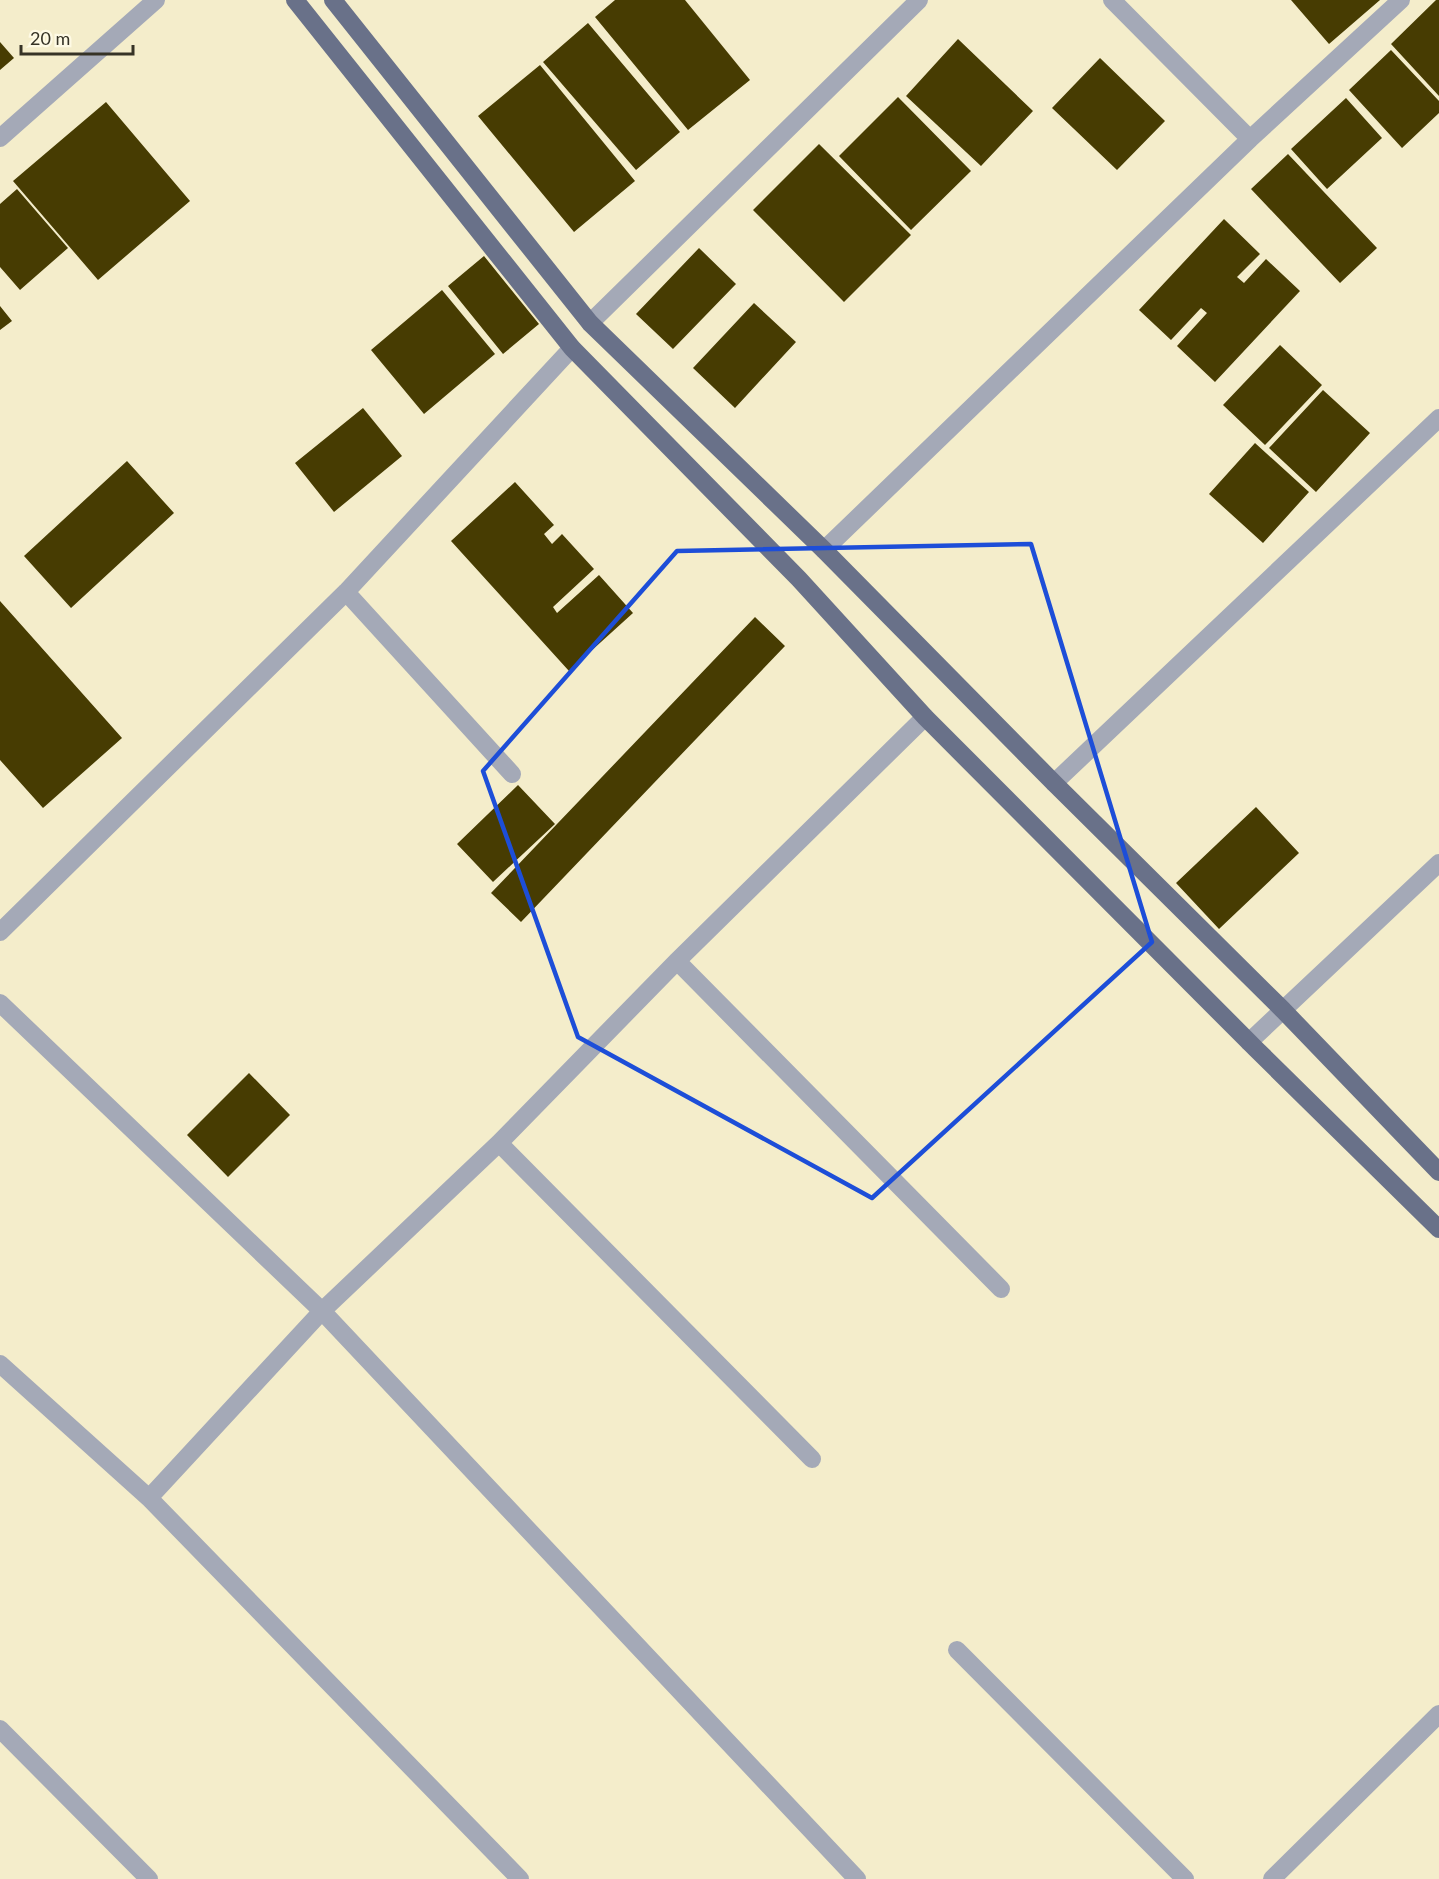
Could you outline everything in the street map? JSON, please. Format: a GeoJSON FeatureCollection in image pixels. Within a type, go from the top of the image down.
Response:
{"type":"FeatureCollection","features":[{"type":"Feature","properties":{"kind":"main road"},"geometry":{"type":"LineString","coordinates":[[295,0],[572,348],[799,579],[925,717],[1249,1042],[1439,1228]]}},
{"type":"Feature","properties":{"kind":"main road"},"geometry":{"type":"LineString","coordinates":[[333,0],[590,323],[824,550],[1283,1010],[1439,1172]]}},
{"type":"Feature","properties":{"kind":"street"},"geometry":{"type":"LineString","coordinates":[[0,138],[156,0]]}},
{"type":"Feature","properties":{"kind":"street"},"geometry":{"type":"LineString","coordinates":[[590,323],[919,0]]}},
{"type":"Feature","properties":{"kind":"street"},"geometry":{"type":"LineString","coordinates":[[1112,0],[1250,139]]}},
{"type":"Feature","properties":{"kind":"street"},"geometry":{"type":"LineString","coordinates":[[824,550],[1250,139],[1401,0]]}},
{"type":"Feature","properties":{"kind":"street"},"geometry":{"type":"LineString","coordinates":[[0,932],[346,592],[572,348]]}},
{"type":"Feature","properties":{"kind":"street"},"geometry":{"type":"LineString","coordinates":[[1054,783],[1439,418]]}},
{"type":"Feature","properties":{"kind":"street"},"geometry":{"type":"LineString","coordinates":[[346,592],[512,774]]}},
{"type":"Feature","properties":{"kind":"street"},"geometry":{"type":"LineString","coordinates":[[149,1498],[322,1311],[499,1143],[677,961],[925,717]]}},
{"type":"Feature","properties":{"kind":"street"},"geometry":{"type":"LineString","coordinates":[[1249,1042],[1439,863]]}},
{"type":"Feature","properties":{"kind":"street"},"geometry":{"type":"LineString","coordinates":[[677,961],[1001,1289]]}},
{"type":"Feature","properties":{"kind":"street"},"geometry":{"type":"LineString","coordinates":[[0,1003],[322,1311],[858,1879]]}},
{"type":"Feature","properties":{"kind":"street"},"geometry":{"type":"LineString","coordinates":[[499,1143],[812,1459]]}},
{"type":"Feature","properties":{"kind":"street"},"geometry":{"type":"LineString","coordinates":[[0,1364],[149,1498],[519,1879]]}},
{"type":"Feature","properties":{"kind":"street"},"geometry":{"type":"LineString","coordinates":[[957,1650],[1185,1879]]}},
{"type":"Feature","properties":{"kind":"street"},"geometry":{"type":"LineString","coordinates":[[1272,1879],[1439,1714]]}},
{"type":"Feature","properties":{"kind":"street"},"geometry":{"type":"LineString","coordinates":[[0,1729],[149,1879]]}},
{"type":"Feature","properties":{"kind":"highlighted area"},"geometry":{"type":"Polygon","coordinates":[[[1031,544],[1152,942],[872,1198],[578,1037],[483,771],[677,551],[1031,544]]]}},
{"type":"Feature","properties":{"kind":"building"},"geometry":{"type":"Polygon","coordinates":[[[615,0],[685,0],[750,80],[688,130],[595,17],[615,0]]]}},
{"type":"Feature","properties":{"kind":"building"},"geometry":{"type":"Polygon","coordinates":[[[1291,0],[1380,0],[1329,44],[1291,0]]]}},
{"type":"Feature","properties":{"kind":"building"},"geometry":{"type":"Polygon","coordinates":[[[1436,0],[1439,0],[1439,96],[1391,44],[1436,0]]]}},
{"type":"Feature","properties":{"kind":"building"},"geometry":{"type":"Polygon","coordinates":[[[588,23],[680,132],[636,170],[543,62],[588,23]]]}},
{"type":"Feature","properties":{"kind":"building"},"geometry":{"type":"Polygon","coordinates":[[[958,39],[1033,111],[981,166],[906,96],[958,39]]]}},
{"type":"Feature","properties":{"kind":"building"},"geometry":{"type":"Polygon","coordinates":[[[0,42],[14,58],[0,70],[0,42]]]}},
{"type":"Feature","properties":{"kind":"building"},"geometry":{"type":"Polygon","coordinates":[[[1391,50],[1439,101],[1439,113],[1402,148],[1349,90],[1391,50]]]}},
{"type":"Feature","properties":{"kind":"building"},"geometry":{"type":"Polygon","coordinates":[[[1100,58],[1165,121],[1117,170],[1052,108],[1100,58]]]}},
{"type":"Feature","properties":{"kind":"building"},"geometry":{"type":"Polygon","coordinates":[[[540,65],[635,181],[574,232],[478,116],[540,65]]]}},
{"type":"Feature","properties":{"kind":"building"},"geometry":{"type":"Polygon","coordinates":[[[898,97],[971,171],[911,230],[839,156],[898,97]]]}},
{"type":"Feature","properties":{"kind":"building"},"geometry":{"type":"Polygon","coordinates":[[[1346,98],[1382,138],[1327,189],[1291,149],[1346,98]]]}},
{"type":"Feature","properties":{"kind":"building"},"geometry":{"type":"Polygon","coordinates":[[[106,102],[190,201],[98,280],[13,181],[106,102]]]}},
{"type":"Feature","properties":{"kind":"building"},"geometry":{"type":"Polygon","coordinates":[[[819,144],[911,235],[844,302],[753,210],[819,144]]]}},
{"type":"Feature","properties":{"kind":"building"},"geometry":{"type":"Polygon","coordinates":[[[1288,154],[1377,248],[1340,283],[1251,189],[1288,154]]]}},
{"type":"Feature","properties":{"kind":"building"},"geometry":{"type":"Polygon","coordinates":[[[17,189],[68,248],[20,290],[0,267],[0,204],[17,189]]]}},
{"type":"Feature","properties":{"kind":"building"},"geometry":{"type":"Polygon","coordinates":[[[1224,219],[1260,254],[1237,277],[1244,283],[1266,259],[1300,291],[1215,382],[1177,346],[1207,313],[1201,308],[1171,340],[1139,310],[1224,219]]]}},
{"type":"Feature","properties":{"kind":"building"},"geometry":{"type":"Polygon","coordinates":[[[699,248],[736,284],[673,349],[636,314],[699,248]]]}},
{"type":"Feature","properties":{"kind":"building"},"geometry":{"type":"Polygon","coordinates":[[[484,256],[539,324],[503,354],[448,286],[484,256]]]}},
{"type":"Feature","properties":{"kind":"building"},"geometry":{"type":"Polygon","coordinates":[[[442,290],[495,354],[424,414],[371,350],[442,290]]]}},
{"type":"Feature","properties":{"kind":"building"},"geometry":{"type":"Polygon","coordinates":[[[754,303],[796,342],[735,408],[693,368],[754,303]]]}},
{"type":"Feature","properties":{"kind":"building"},"geometry":{"type":"Polygon","coordinates":[[[0,306],[12,321],[0,330],[0,306]]]}},
{"type":"Feature","properties":{"kind":"building"},"geometry":{"type":"Polygon","coordinates":[[[1280,345],[1322,385],[1265,445],[1223,405],[1280,345]]]}},
{"type":"Feature","properties":{"kind":"building"},"geometry":{"type":"Polygon","coordinates":[[[1323,390],[1370,433],[1316,492],[1269,448],[1323,390]]]}},
{"type":"Feature","properties":{"kind":"building"},"geometry":{"type":"Polygon","coordinates":[[[363,408],[402,456],[334,512],[295,463],[363,408]]]}},
{"type":"Feature","properties":{"kind":"building"},"geometry":{"type":"Polygon","coordinates":[[[1255,443],[1309,492],[1263,543],[1209,494],[1255,443]]]}},
{"type":"Feature","properties":{"kind":"building"},"geometry":{"type":"Polygon","coordinates":[[[127,461],[174,513],[71,608],[24,556],[127,461]]]}},
{"type":"Feature","properties":{"kind":"building"},"geometry":{"type":"Polygon","coordinates":[[[515,482],[554,525],[544,534],[552,544],[562,534],[594,569],[553,607],[557,613],[599,575],[633,613],[569,671],[451,541],[515,482]]]}},
{"type":"Feature","properties":{"kind":"building"},"geometry":{"type":"Polygon","coordinates":[[[0,601],[122,738],[43,808],[0,760],[0,601]]]}},
{"type":"Feature","properties":{"kind":"building"},"geometry":{"type":"Polygon","coordinates":[[[755,617],[785,646],[521,922],[491,893],[755,617]]]}},
{"type":"Feature","properties":{"kind":"building"},"geometry":{"type":"Polygon","coordinates":[[[518,785],[555,824],[493,882],[457,844],[518,785]]]}},
{"type":"Feature","properties":{"kind":"building"},"geometry":{"type":"Polygon","coordinates":[[[1256,807],[1299,853],[1219,929],[1176,883],[1256,807]]]}},
{"type":"Feature","properties":{"kind":"building"},"geometry":{"type":"Polygon","coordinates":[[[249,1073],[290,1115],[228,1177],[187,1135],[249,1073]]]}}]}
